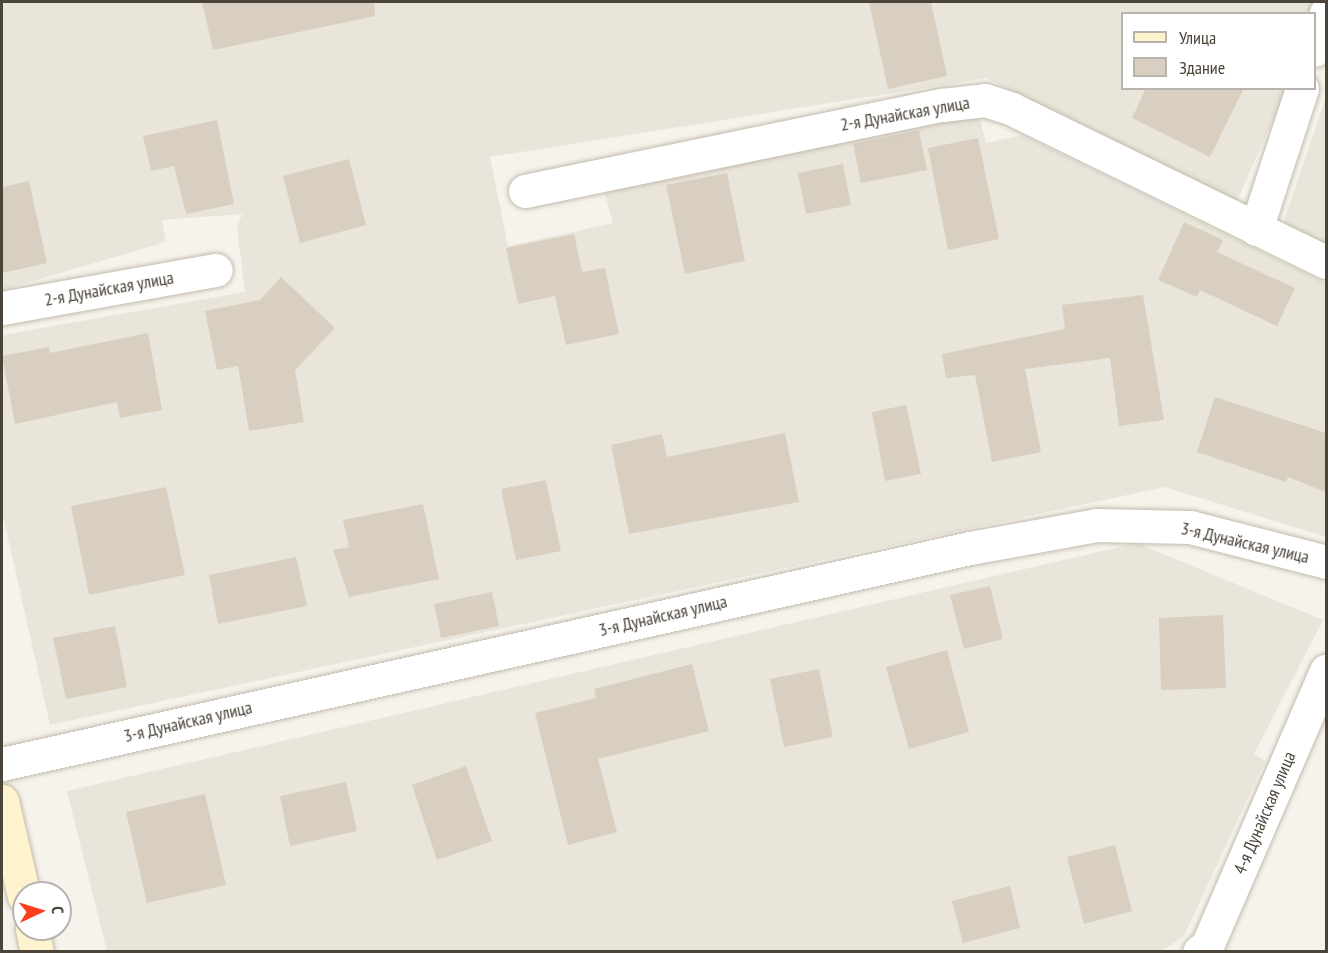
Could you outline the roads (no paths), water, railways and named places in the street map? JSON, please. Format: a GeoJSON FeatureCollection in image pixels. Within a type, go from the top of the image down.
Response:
{"type":"FeatureCollection","features":[{"type":"Feature","properties":{"kind":"street"},"geometry":{"type":"LineString","coordinates":[[1316,44],[1326,13]]}},
{"type":"Feature","properties":{"kind":"street"},"geometry":{"type":"LineString","coordinates":[[1256,229],[1301,90]]}},
{"type":"Feature","properties":{"kind":"street","name":"2-я Дунайская улица"},"geometry":{"type":"LineString","coordinates":[[525,191],[942,105],[985,100],[1012,109],[1326,262]]}},
{"type":"Feature","properties":{"kind":"street","name":"2-я Дунайская улица"},"geometry":{"type":"LineString","coordinates":[[2,308],[216,270]]}},
{"type":"Feature","properties":{"kind":"street","name":"3-я Дунайская улица"},"geometry":{"type":"LineString","coordinates":[[2,764],[969,548],[1096,525],[1190,527],[1326,562]]}},
{"type":"Feature","properties":{"kind":"street","name":"4-я Дунайская улица"},"geometry":{"type":"LineString","coordinates":[[1198,951],[1207,946],[1326,671]]}},
{"type":"Feature","properties":{"kind":"street"},"geometry":{"type":"LineString","coordinates":[[2,801],[21,881]]}}]}
